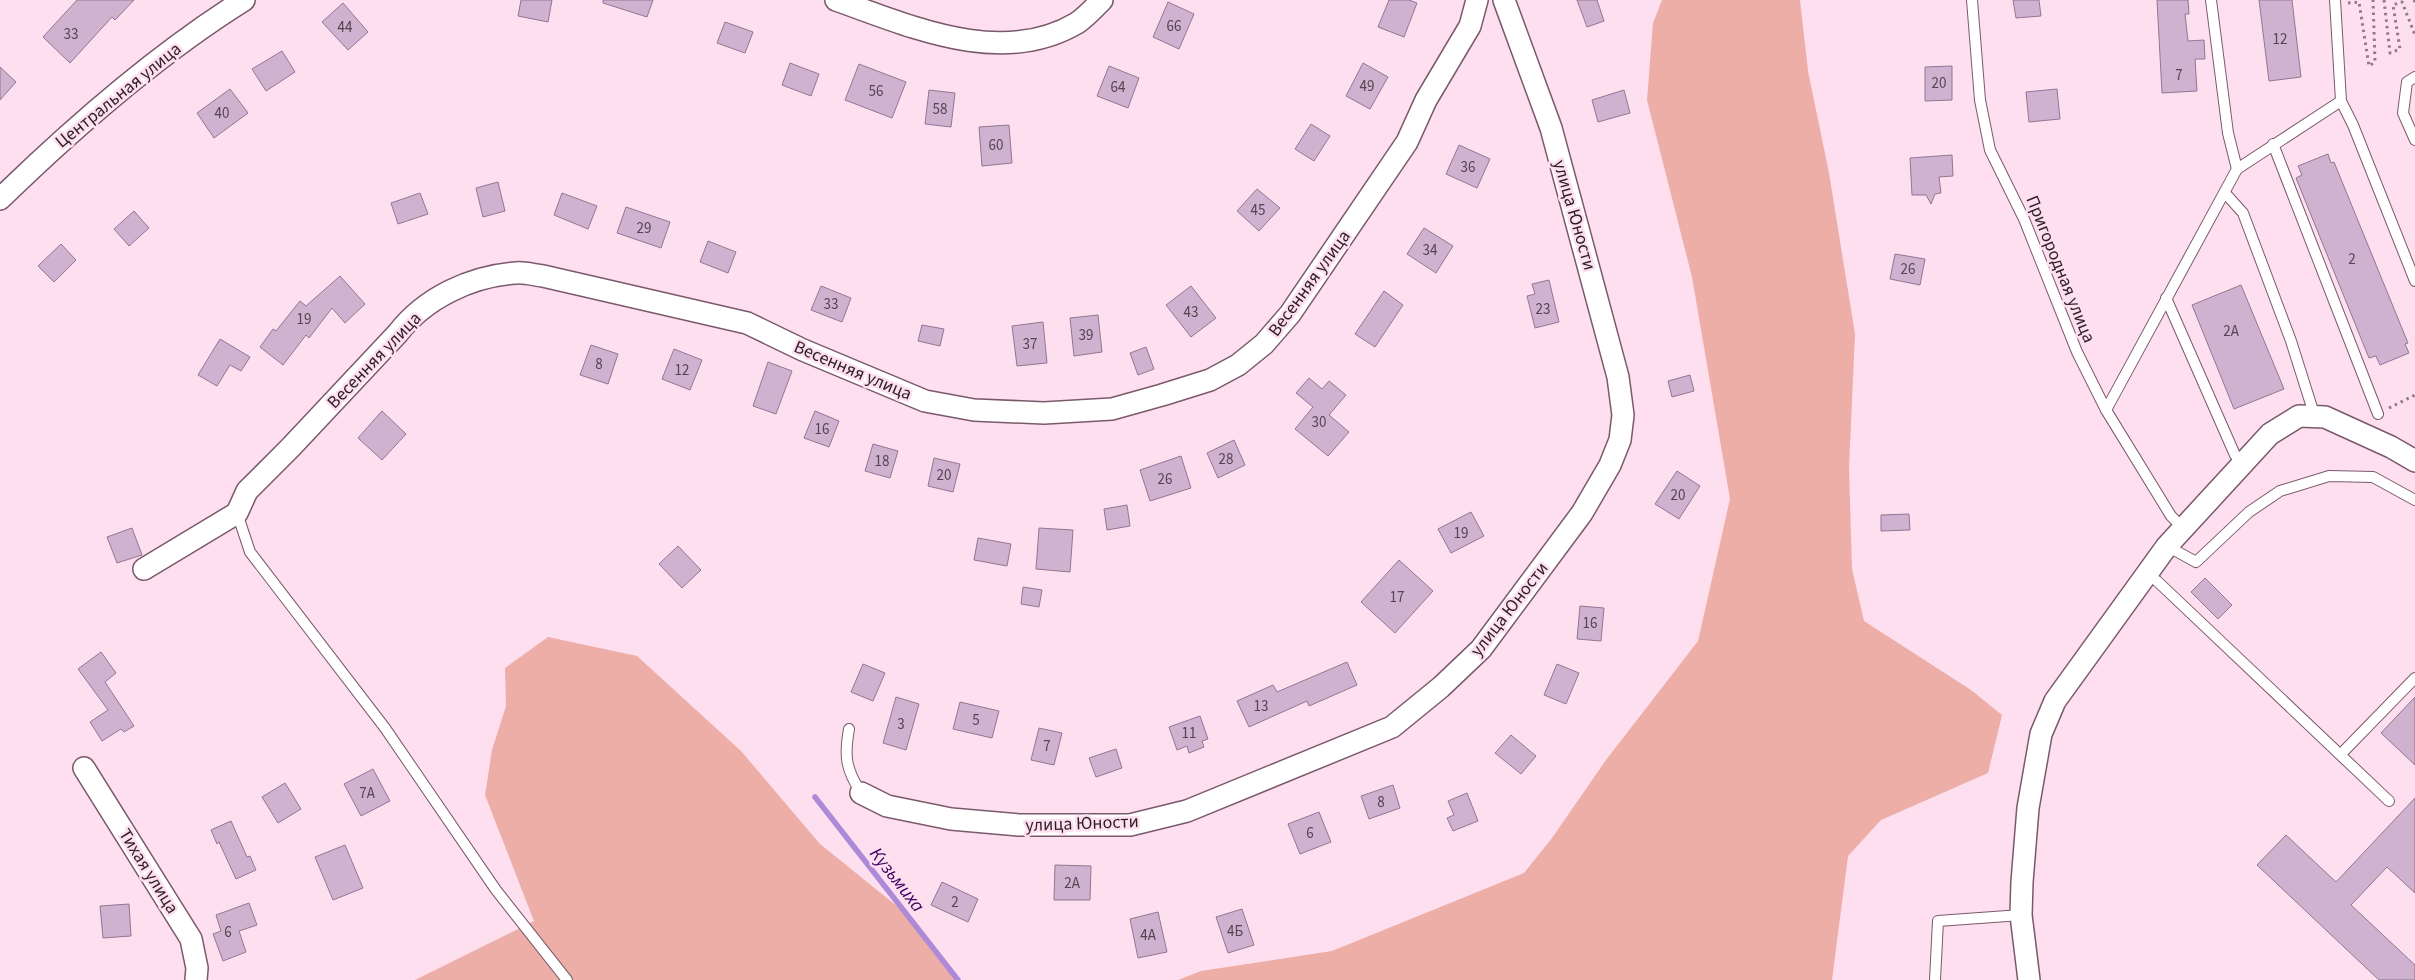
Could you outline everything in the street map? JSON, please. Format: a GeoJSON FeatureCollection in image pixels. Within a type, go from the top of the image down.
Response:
{"type":"FeatureCollection","features":[{"type":"Feature","properties":{"kind":"street","name":"Центральная улица"},"geometry":{"type":"LineString","coordinates":[[0,199],[43,157],[97,111],[178,46],[244,0]]}},
{"type":"Feature","properties":{"kind":"street"},"geometry":{"type":"LineString","coordinates":[[836,0],[940,36],[982,42],[1014,42],[1047,37],[1078,22],[1102,0]]}},
{"type":"Feature","properties":{"kind":"street","name":"Весенняя улица"},"geometry":{"type":"LineString","coordinates":[[237,513],[247,491],[331,405],[411,317],[440,297],[470,281],[518,272],[747,323],[803,350],[924,401],[974,410],[1044,413],[1112,409],[1210,380],[1238,365],[1264,344],[1290,314],[1407,142],[1426,100],[1470,26],[1477,0]]}},
{"type":"Feature","properties":{"kind":"street","name":"улица Юности"},"geometry":{"type":"LineString","coordinates":[[861,792],[887,806],[951,819],[1019,826],[1130,825],[1187,811],[1392,727],[1441,687],[1481,650],[1582,513],[1610,465],[1620,440],[1623,415],[1616,368],[1551,128],[1504,0]]}},
{"type":"Feature","properties":{"kind":"street"},"geometry":{"type":"LineString","coordinates":[[2029,980],[2021,916],[2028,808],[2041,734],[2055,701],[2167,546],[2270,434],[2299,416],[2325,417],[2391,447],[2415,461]]}},
{"type":"Feature","properties":{"kind":"street"},"geometry":{"type":"LineString","coordinates":[[144,569],[237,513]]}},
{"type":"Feature","properties":{"kind":"street","name":"Тихая улица"},"geometry":{"type":"LineString","coordinates":[[84,768],[191,939],[197,968],[196,980]]}},
{"type":"Feature","properties":{"kind":"lane","name":"Пригородная улица"},"geometry":{"type":"LineString","coordinates":[[1972,0],[1980,100],[1990,150],[2024,219],[2077,352],[2106,410],[2171,516],[2183,528]]}},
{"type":"Feature","properties":{"kind":"lane"},"geometry":{"type":"LineString","coordinates":[[2211,0],[2228,133],[2237,168]]}},
{"type":"Feature","properties":{"kind":"lane"},"geometry":{"type":"LineString","coordinates":[[2335,2],[2341,101],[2353,125],[2415,281]]}},
{"type":"Feature","properties":{"kind":"lane"},"geometry":{"type":"LineString","coordinates":[[2415,77],[2407,82],[2403,113],[2415,140]]}},
{"type":"Feature","properties":{"kind":"lane"},"geometry":{"type":"LineString","coordinates":[[2106,410],[2237,168],[2341,101]]}},
{"type":"Feature","properties":{"kind":"lane"},"geometry":{"type":"LineString","coordinates":[[2273,144],[2378,414]]}},
{"type":"Feature","properties":{"kind":"lane"},"geometry":{"type":"LineString","coordinates":[[2225,193],[2243,214],[2291,342],[2315,417]]}},
{"type":"Feature","properties":{"kind":"lane"},"geometry":{"type":"LineString","coordinates":[[2166,298],[2235,455],[2243,463]]}},
{"type":"Feature","properties":{"kind":"lane"},"geometry":{"type":"LineString","coordinates":[[2167,546],[2196,562],[2249,512],[2280,491],[2329,476],[2373,477],[2415,500]]}},
{"type":"Feature","properties":{"kind":"lane"},"geometry":{"type":"LineString","coordinates":[[237,513],[250,552],[385,728],[496,890],[568,980]]}},
{"type":"Feature","properties":{"kind":"lane"},"geometry":{"type":"LineString","coordinates":[[2147,575],[2157,581],[2342,754],[2389,801]]}},
{"type":"Feature","properties":{"kind":"lane"},"geometry":{"type":"LineString","coordinates":[[2342,754],[2415,678]]}},
{"type":"Feature","properties":{"kind":"lane"},"geometry":{"type":"LineString","coordinates":[[849,729],[846,747],[849,773],[861,792]]}},
{"type":"Feature","properties":{"kind":"lane"},"geometry":{"type":"LineString","coordinates":[[1935,980],[1938,921],[2021,916]]}},
{"type":"Feature","properties":{"kind":"path"},"geometry":{"type":"LineString","coordinates":[[2335,2],[2359,2],[2369,66],[2374,62],[2373,0]]}},
{"type":"Feature","properties":{"kind":"path"},"geometry":{"type":"LineString","coordinates":[[2384,0],[2390,54],[2400,49],[2394,5],[2402,2],[2415,35]]}},
{"type":"Feature","properties":{"kind":"path"},"geometry":{"type":"LineString","coordinates":[[2378,414],[2415,395]]}},
{"type":"Feature","properties":{"kind":"shaded area"},"geometry":{"type":"Polygon","coordinates":[[[1662,0],[1800,0],[1808,71],[1829,173],[1855,334],[1849,468],[1852,569],[1864,621],[1971,690],[2002,715],[1988,773],[1881,820],[1848,856],[1832,980],[1178,980],[1201,971],[1332,951],[1524,873],[1552,838],[1606,760],[1698,641],[1730,499],[1692,277],[1647,100],[1653,23],[1662,0]]]}},
{"type":"Feature","properties":{"kind":"shaded area"},"geometry":{"type":"Polygon","coordinates":[[[548,637],[637,656],[741,751],[820,844],[908,915],[957,980],[415,980],[534,921],[485,795],[492,750],[506,706],[505,668],[548,637]]]}},
{"type":"Feature","properties":{"kind":"building"},"geometry":{"type":"Polygon","coordinates":[[[77,0],[134,0],[115,20],[112,17],[70,63],[43,37],[77,0]]]}},
{"type":"Feature","properties":{"kind":"building"},"geometry":{"type":"Polygon","coordinates":[[[521,0],[552,0],[548,22],[518,16],[521,0]]]}},
{"type":"Feature","properties":{"kind":"building"},"geometry":{"type":"Polygon","coordinates":[[[603,0],[653,0],[647,17],[603,3],[603,0]]]}},
{"type":"Feature","properties":{"kind":"building"},"geometry":{"type":"Polygon","coordinates":[[[1389,0],[1409,0],[1417,3],[1404,37],[1378,27],[1389,0]]]}},
{"type":"Feature","properties":{"kind":"building"},"geometry":{"type":"Polygon","coordinates":[[[1577,0],[1597,0],[1604,21],[1587,27],[1577,0]]]}},
{"type":"Feature","properties":{"kind":"building"},"geometry":{"type":"Polygon","coordinates":[[[2013,0],[2039,0],[2041,16],[2016,18],[2013,0]]]}},
{"type":"Feature","properties":{"kind":"building"},"geometry":{"type":"Polygon","coordinates":[[[2157,0],[2188,0],[2189,14],[2185,14],[2188,41],[2204,40],[2205,59],[2195,59],[2197,91],[2162,93],[2157,0]]]}},
{"type":"Feature","properties":{"kind":"building"},"geometry":{"type":"Polygon","coordinates":[[[2259,0],[2292,0],[2301,77],[2269,81],[2259,0]]]}},
{"type":"Feature","properties":{"kind":"building"},"geometry":{"type":"Polygon","coordinates":[[[1168,2],[1194,14],[1179,49],[1153,37],[1168,2]]]}},
{"type":"Feature","properties":{"kind":"building"},"geometry":{"type":"Polygon","coordinates":[[[343,3],[368,32],[348,50],[322,22],[343,3]]]}},
{"type":"Feature","properties":{"kind":"building"},"geometry":{"type":"Polygon","coordinates":[[[725,22],[753,32],[745,53],[717,43],[725,22]]]}},
{"type":"Feature","properties":{"kind":"building"},"geometry":{"type":"Polygon","coordinates":[[[282,51],[295,72],[266,91],[252,69],[282,51]]]}},
{"type":"Feature","properties":{"kind":"building"},"geometry":{"type":"Polygon","coordinates":[[[790,63],[819,74],[811,96],[782,85],[790,63]]]}},
{"type":"Feature","properties":{"kind":"building"},"geometry":{"type":"Polygon","coordinates":[[[1363,63],[1388,77],[1370,109],[1346,96],[1363,63]]]}},
{"type":"Feature","properties":{"kind":"building"},"geometry":{"type":"Polygon","coordinates":[[[859,64],[906,82],[892,118],[845,100],[859,64]]]}},
{"type":"Feature","properties":{"kind":"building"},"geometry":{"type":"Polygon","coordinates":[[[1109,66],[1139,78],[1128,108],[1097,96],[1109,66]]]}},
{"type":"Feature","properties":{"kind":"building"},"geometry":{"type":"Polygon","coordinates":[[[1952,66],[1952,100],[1925,101],[1925,67],[1952,66]]]}},
{"type":"Feature","properties":{"kind":"building"},"geometry":{"type":"Polygon","coordinates":[[[0,67],[16,82],[0,100],[0,67]]]}},
{"type":"Feature","properties":{"kind":"building"},"geometry":{"type":"Polygon","coordinates":[[[230,89],[248,113],[214,138],[197,113],[230,89]]]}},
{"type":"Feature","properties":{"kind":"building"},"geometry":{"type":"Polygon","coordinates":[[[2057,89],[2060,119],[2029,122],[2026,92],[2057,89]]]}},
{"type":"Feature","properties":{"kind":"building"},"geometry":{"type":"Polygon","coordinates":[[[929,90],[955,93],[951,127],[925,124],[929,90]]]}},
{"type":"Feature","properties":{"kind":"building"},"geometry":{"type":"Polygon","coordinates":[[[1624,90],[1630,113],[1598,122],[1592,100],[1624,90]]]}},
{"type":"Feature","properties":{"kind":"building"},"geometry":{"type":"Polygon","coordinates":[[[1311,124],[1330,136],[1314,161],[1295,149],[1311,124]]]}},
{"type":"Feature","properties":{"kind":"building"},"geometry":{"type":"Polygon","coordinates":[[[1009,125],[1012,163],[982,166],[979,127],[1009,125]]]}},
{"type":"Feature","properties":{"kind":"building"},"geometry":{"type":"Polygon","coordinates":[[[1459,145],[1490,159],[1477,188],[1446,174],[1459,145]]]}},
{"type":"Feature","properties":{"kind":"building"},"geometry":{"type":"Polygon","coordinates":[[[2328,154],[2331,163],[2334,162],[2408,343],[2405,344],[2409,353],[2380,365],[2376,356],[2369,358],[2296,178],[2302,175],[2298,166],[2328,154]]]}},
{"type":"Feature","properties":{"kind":"building"},"geometry":{"type":"Polygon","coordinates":[[[1952,155],[1953,176],[1939,177],[1941,193],[1935,194],[1931,204],[1926,195],[1912,195],[1910,158],[1952,155]]]}},
{"type":"Feature","properties":{"kind":"building"},"geometry":{"type":"Polygon","coordinates":[[[498,182],[505,211],[483,217],[476,188],[498,182]]]}},
{"type":"Feature","properties":{"kind":"building"},"geometry":{"type":"Polygon","coordinates":[[[1257,189],[1280,208],[1259,231],[1237,211],[1257,189]]]}},
{"type":"Feature","properties":{"kind":"building"},"geometry":{"type":"Polygon","coordinates":[[[420,193],[428,214],[398,224],[391,203],[420,193]]]}},
{"type":"Feature","properties":{"kind":"building"},"geometry":{"type":"Polygon","coordinates":[[[562,193],[597,206],[588,229],[554,215],[562,193]]]}},
{"type":"Feature","properties":{"kind":"building"},"geometry":{"type":"Polygon","coordinates":[[[626,207],[670,222],[661,248],[617,233],[626,207]]]}},
{"type":"Feature","properties":{"kind":"building"},"geometry":{"type":"Polygon","coordinates":[[[134,211],[149,228],[129,246],[114,229],[134,211]]]}},
{"type":"Feature","properties":{"kind":"building"},"geometry":{"type":"Polygon","coordinates":[[[1424,228],[1453,246],[1436,273],[1407,254],[1424,228]]]}},
{"type":"Feature","properties":{"kind":"building"},"geometry":{"type":"Polygon","coordinates":[[[708,241],[736,252],[728,273],[700,262],[708,241]]]}},
{"type":"Feature","properties":{"kind":"building"},"geometry":{"type":"Polygon","coordinates":[[[61,244],[76,260],[54,282],[38,266],[61,244]]]}},
{"type":"Feature","properties":{"kind":"building"},"geometry":{"type":"Polygon","coordinates":[[[1895,254],[1925,259],[1920,285],[1890,279],[1895,254]]]}},
{"type":"Feature","properties":{"kind":"building"},"geometry":{"type":"Polygon","coordinates":[[[340,276],[365,304],[345,323],[332,308],[309,338],[306,335],[283,365],[260,347],[273,329],[276,331],[300,301],[306,306],[340,276]]]}},
{"type":"Feature","properties":{"kind":"building"},"geometry":{"type":"Polygon","coordinates":[[[1549,280],[1559,322],[1535,328],[1527,296],[1535,294],[1532,284],[1549,280]]]}},
{"type":"Feature","properties":{"kind":"building"},"geometry":{"type":"Polygon","coordinates":[[[2241,285],[2284,389],[2234,409],[2192,305],[2241,285]]]}},
{"type":"Feature","properties":{"kind":"building"},"geometry":{"type":"Polygon","coordinates":[[[821,286],[851,298],[842,322],[811,310],[821,286]]]}},
{"type":"Feature","properties":{"kind":"building"},"geometry":{"type":"Polygon","coordinates":[[[1191,286],[1216,318],[1191,337],[1166,305],[1191,286]]]}},
{"type":"Feature","properties":{"kind":"building"},"geometry":{"type":"Polygon","coordinates":[[[1384,291],[1403,305],[1375,347],[1355,334],[1384,291]]]}},
{"type":"Feature","properties":{"kind":"building"},"geometry":{"type":"Polygon","coordinates":[[[1098,315],[1102,352],[1074,356],[1070,318],[1098,315]]]}},
{"type":"Feature","properties":{"kind":"building"},"geometry":{"type":"Polygon","coordinates":[[[1043,322],[1047,363],[1017,366],[1012,326],[1043,322]]]}},
{"type":"Feature","properties":{"kind":"building"},"geometry":{"type":"Polygon","coordinates":[[[922,325],[944,329],[940,346],[918,341],[922,325]]]}},
{"type":"Feature","properties":{"kind":"building"},"geometry":{"type":"Polygon","coordinates":[[[220,339],[250,357],[241,371],[230,365],[217,386],[198,375],[220,339]]]}},
{"type":"Feature","properties":{"kind":"building"},"geometry":{"type":"Polygon","coordinates":[[[591,345],[618,354],[608,384],[580,375],[591,345]]]}},
{"type":"Feature","properties":{"kind":"building"},"geometry":{"type":"Polygon","coordinates":[[[1146,347],[1154,369],[1138,375],[1130,353],[1146,347]]]}},
{"type":"Feature","properties":{"kind":"building"},"geometry":{"type":"Polygon","coordinates":[[[674,349],[702,360],[690,390],[662,379],[674,349]]]}},
{"type":"Feature","properties":{"kind":"building"},"geometry":{"type":"Polygon","coordinates":[[[768,362],[792,371],[776,414],[753,406],[768,362]]]}},
{"type":"Feature","properties":{"kind":"building"},"geometry":{"type":"Polygon","coordinates":[[[1690,375],[1694,391],[1672,397],[1668,381],[1690,375]]]}},
{"type":"Feature","properties":{"kind":"building"},"geometry":{"type":"Polygon","coordinates":[[[1309,378],[1322,389],[1329,381],[1346,395],[1329,415],[1349,432],[1328,456],[1295,429],[1313,407],[1296,393],[1309,378]]]}},
{"type":"Feature","properties":{"kind":"building"},"geometry":{"type":"Polygon","coordinates":[[[382,411],[406,434],[382,460],[358,438],[382,411]]]}},
{"type":"Feature","properties":{"kind":"building"},"geometry":{"type":"Polygon","coordinates":[[[815,411],[839,421],[829,447],[804,438],[815,411]]]}},
{"type":"Feature","properties":{"kind":"building"},"geometry":{"type":"Polygon","coordinates":[[[1234,440],[1245,465],[1218,478],[1207,453],[1234,440]]]}},
{"type":"Feature","properties":{"kind":"building"},"geometry":{"type":"Polygon","coordinates":[[[873,444],[898,451],[890,478],[865,471],[873,444]]]}},
{"type":"Feature","properties":{"kind":"building"},"geometry":{"type":"Polygon","coordinates":[[[1181,456],[1191,488],[1150,501],[1140,470],[1181,456]]]}},
{"type":"Feature","properties":{"kind":"building"},"geometry":{"type":"Polygon","coordinates":[[[934,458],[960,464],[953,492],[928,486],[934,458]]]}},
{"type":"Feature","properties":{"kind":"building"},"geometry":{"type":"Polygon","coordinates":[[[1677,471],[1700,486],[1679,519],[1655,504],[1677,471]]]}},
{"type":"Feature","properties":{"kind":"building"},"geometry":{"type":"Polygon","coordinates":[[[1127,505],[1130,526],[1107,530],[1104,509],[1127,505]]]}},
{"type":"Feature","properties":{"kind":"building"},"geometry":{"type":"Polygon","coordinates":[[[1471,512],[1484,536],[1451,553],[1438,529],[1471,512]]]}},
{"type":"Feature","properties":{"kind":"building"},"geometry":{"type":"Polygon","coordinates":[[[1909,514],[1910,530],[1881,531],[1881,515],[1909,514]]]}},
{"type":"Feature","properties":{"kind":"building"},"geometry":{"type":"Polygon","coordinates":[[[132,528],[142,555],[117,563],[107,537],[132,528]]]}},
{"type":"Feature","properties":{"kind":"building"},"geometry":{"type":"Polygon","coordinates":[[[1039,528],[1073,530],[1070,572],[1036,569],[1039,528]]]}},
{"type":"Feature","properties":{"kind":"building"},"geometry":{"type":"Polygon","coordinates":[[[978,538],[1011,544],[1007,566],[974,560],[978,538]]]}},
{"type":"Feature","properties":{"kind":"building"},"geometry":{"type":"Polygon","coordinates":[[[678,546],[701,570],[682,588],[659,564],[678,546]]]}},
{"type":"Feature","properties":{"kind":"building"},"geometry":{"type":"Polygon","coordinates":[[[1399,560],[1433,591],[1395,633],[1361,602],[1399,560]]]}},
{"type":"Feature","properties":{"kind":"building"},"geometry":{"type":"Polygon","coordinates":[[[2205,578],[2232,605],[2218,619],[2191,592],[2205,578]]]}},
{"type":"Feature","properties":{"kind":"building"},"geometry":{"type":"Polygon","coordinates":[[[1023,587],[1042,590],[1039,607],[1021,604],[1023,587]]]}},
{"type":"Feature","properties":{"kind":"building"},"geometry":{"type":"Polygon","coordinates":[[[1580,606],[1604,608],[1601,641],[1577,639],[1580,606]]]}},
{"type":"Feature","properties":{"kind":"building"},"geometry":{"type":"Polygon","coordinates":[[[101,652],[116,673],[105,682],[134,726],[124,732],[121,729],[102,741],[90,722],[108,710],[78,669],[101,652]]]}},
{"type":"Feature","properties":{"kind":"building"},"geometry":{"type":"Polygon","coordinates":[[[1347,662],[1357,685],[1309,706],[1307,701],[1249,727],[1237,701],[1273,685],[1277,692],[1347,662]]]}},
{"type":"Feature","properties":{"kind":"building"},"geometry":{"type":"Polygon","coordinates":[[[863,664],[885,673],[873,701],[851,692],[863,664]]]}},
{"type":"Feature","properties":{"kind":"building"},"geometry":{"type":"Polygon","coordinates":[[[1557,664],[1579,673],[1566,704],[1544,695],[1557,664]]]}},
{"type":"Feature","properties":{"kind":"building"},"geometry":{"type":"Polygon","coordinates":[[[896,697],[919,704],[906,750],[883,743],[896,697]]]}},
{"type":"Feature","properties":{"kind":"building"},"geometry":{"type":"Polygon","coordinates":[[[2415,697],[2415,765],[2381,733],[2415,697]]]}},
{"type":"Feature","properties":{"kind":"building"},"geometry":{"type":"Polygon","coordinates":[[[960,702],[999,711],[992,738],[953,729],[960,702]]]}},
{"type":"Feature","properties":{"kind":"building"},"geometry":{"type":"Polygon","coordinates":[[[1200,716],[1208,739],[1202,741],[1204,747],[1189,753],[1187,746],[1177,750],[1169,727],[1200,716]]]}},
{"type":"Feature","properties":{"kind":"building"},"geometry":{"type":"Polygon","coordinates":[[[1039,728],[1062,733],[1054,765],[1031,760],[1039,728]]]}},
{"type":"Feature","properties":{"kind":"building"},"geometry":{"type":"Polygon","coordinates":[[[1511,735],[1536,756],[1521,774],[1495,753],[1511,735]]]}},
{"type":"Feature","properties":{"kind":"building"},"geometry":{"type":"Polygon","coordinates":[[[1116,749],[1122,768],[1096,777],[1089,758],[1116,749]]]}},
{"type":"Feature","properties":{"kind":"building"},"geometry":{"type":"Polygon","coordinates":[[[373,769],[390,801],[361,816],[344,784],[373,769]]]}},
{"type":"Feature","properties":{"kind":"building"},"geometry":{"type":"Polygon","coordinates":[[[285,783],[301,809],[278,823],[262,797],[285,783]]]}},
{"type":"Feature","properties":{"kind":"building"},"geometry":{"type":"Polygon","coordinates":[[[1393,785],[1400,808],[1369,819],[1361,796],[1393,785]]]}},
{"type":"Feature","properties":{"kind":"building"},"geometry":{"type":"Polygon","coordinates":[[[1467,793],[1478,821],[1453,831],[1447,818],[1454,815],[1448,801],[1467,793]]]}},
{"type":"Feature","properties":{"kind":"building"},"geometry":{"type":"Polygon","coordinates":[[[2415,798],[2415,893],[2387,867],[2351,905],[2415,965],[2415,980],[2379,980],[2257,865],[2286,835],[2336,882],[2415,798]]]}},
{"type":"Feature","properties":{"kind":"building"},"geometry":{"type":"Polygon","coordinates":[[[1319,812],[1331,842],[1300,854],[1288,824],[1319,812]]]}},
{"type":"Feature","properties":{"kind":"building"},"geometry":{"type":"Polygon","coordinates":[[[231,821],[247,857],[250,856],[256,870],[236,879],[219,842],[217,844],[211,830],[231,821]]]}},
{"type":"Feature","properties":{"kind":"building"},"geometry":{"type":"Polygon","coordinates":[[[345,845],[363,888],[333,900],[315,857],[345,845]]]}},
{"type":"Feature","properties":{"kind":"building"},"geometry":{"type":"Polygon","coordinates":[[[1055,865],[1091,866],[1090,900],[1054,900],[1055,865]]]}},
{"type":"Feature","properties":{"kind":"building"},"geometry":{"type":"Polygon","coordinates":[[[942,882],[978,899],[968,922],[931,905],[942,882]]]}},
{"type":"Feature","properties":{"kind":"building"},"geometry":{"type":"Polygon","coordinates":[[[249,903],[257,925],[239,931],[246,952],[223,961],[213,934],[221,931],[216,915],[249,903]]]}},
{"type":"Feature","properties":{"kind":"building"},"geometry":{"type":"Polygon","coordinates":[[[129,904],[131,936],[103,938],[100,906],[129,904]]]}},
{"type":"Feature","properties":{"kind":"building"},"geometry":{"type":"Polygon","coordinates":[[[1242,909],[1254,945],[1228,953],[1216,917],[1242,909]]]}},
{"type":"Feature","properties":{"kind":"building"},"geometry":{"type":"Polygon","coordinates":[[[1158,912],[1167,952],[1138,958],[1130,919],[1158,912]]]}},
{"type":"Feature","properties":{"kind":"waterway","name":"Кузьмиха"},"geometry":{"type":"LineString","coordinates":[[815,797],[958,980]]}}]}
